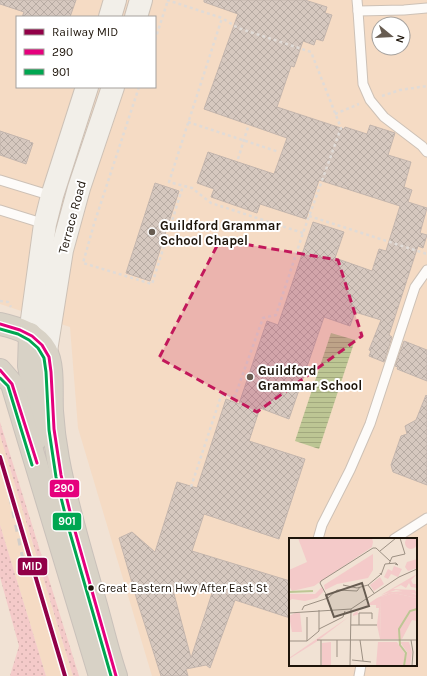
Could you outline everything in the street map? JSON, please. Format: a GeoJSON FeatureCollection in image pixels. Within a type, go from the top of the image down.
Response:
{"type":"FeatureCollection","features":[{"type":"Feature","properties":{"kind":"highway"},"geometry":{"type":"LineString","coordinates":[[0,324],[30,334],[46,352],[50,367],[52,412],[58,459],[71,517],[116,676]]}},
{"type":"Feature","properties":{"kind":"highway"},"geometry":{"type":"LineString","coordinates":[[30,334],[29,366],[40,425],[33,450]]}},
{"type":"Feature","properties":{"kind":"highway"},"geometry":{"type":"LineString","coordinates":[[0,370],[12,384],[100,676]]}},
{"type":"Feature","properties":{"kind":"street"},"geometry":{"type":"LineString","coordinates":[[110,16],[115,0]]}},
{"type":"Feature","properties":{"kind":"street"},"geometry":{"type":"LineString","coordinates":[[136,16],[141,0]]}},
{"type":"Feature","properties":{"kind":"street","name":"Terrace Road"},"geometry":{"type":"LineString","coordinates":[[30,334],[45,224],[52,196],[87,88]]}},
{"type":"Feature","properties":{"kind":"street","name":"Terrace Road"},"geometry":{"type":"LineString","coordinates":[[46,352],[62,250],[79,188],[113,88]]}},
{"type":"Feature","properties":{"kind":"lane"},"geometry":{"type":"LineString","coordinates":[[357,0],[363,84],[370,100],[384,117],[422,146],[427,152]]}},
{"type":"Feature","properties":{"kind":"lane"},"geometry":{"type":"LineString","coordinates":[[358,11],[427,8]]}},
{"type":"Feature","properties":{"kind":"lane"},"geometry":{"type":"LineString","coordinates":[[0,180],[52,196]]}},
{"type":"Feature","properties":{"kind":"lane"},"geometry":{"type":"LineString","coordinates":[[0,210],[45,224]]}},
{"type":"Feature","properties":{"kind":"lane"},"geometry":{"type":"LineString","coordinates":[[318,538],[322,525],[350,470],[370,424],[415,287],[427,270]]}},
{"type":"Feature","properties":{"kind":"lane"},"geometry":{"type":"LineString","coordinates":[[396,538],[427,518]]}},
{"type":"Feature","properties":{"kind":"lane"},"geometry":{"type":"LineString","coordinates":[[359,676],[361,666]]}},
{"type":"Feature","properties":{"kind":"path"},"geometry":{"type":"LineString","coordinates":[[156,37],[168,0],[222,18],[238,28],[311,52],[341,128],[303,233],[276,315],[263,318],[235,396],[221,396],[191,487]]}},
{"type":"Feature","properties":{"kind":"path"},"geometry":{"type":"LineString","coordinates":[[222,18],[169,182],[192,188],[211,203],[303,233]]}},
{"type":"Feature","properties":{"kind":"path"},"geometry":{"type":"LineString","coordinates":[[139,88],[94,224],[83,264],[152,284],[183,186]]}},
{"type":"Feature","properties":{"kind":"path"},"geometry":{"type":"LineString","coordinates":[[188,122],[279,152]]}},
{"type":"Feature","properties":{"kind":"path"},"geometry":{"type":"LineString","coordinates":[[238,159],[248,126]]}},
{"type":"Feature","properties":{"kind":"path"},"geometry":{"type":"LineString","coordinates":[[309,216],[427,254]]}},
{"type":"Feature","properties":{"kind":"highlighted area"},"geometry":{"type":"Polygon","coordinates":[[[220,240],[338,260],[362,336],[257,412],[159,358],[220,240]]]}},
{"type":"Feature","properties":{"kind":"shaded area","name":"Guildford Grammar School"},"geometry":{"type":"Polygon","coordinates":[[[0,0],[427,0],[427,676],[152,676],[78,428],[70,327],[0,304],[0,0]]]}},
{"type":"Feature","properties":{"kind":"shaded area"},"geometry":{"type":"Polygon","coordinates":[[[331,333],[355,340],[319,449],[295,441],[331,333]]]}},
{"type":"Feature","properties":{"kind":"shaded area"},"geometry":{"type":"Polygon","coordinates":[[[0,422],[79,676],[73,676],[0,435],[0,422]]]}},
{"type":"Feature","properties":{"kind":"shaded area"},"geometry":{"type":"Polygon","coordinates":[[[0,435],[73,676],[46,676],[0,525],[0,435]]]}},
{"type":"Feature","properties":{"kind":"shaded area"},"geometry":{"type":"Polygon","coordinates":[[[0,525],[46,676],[10,676],[19,646],[0,577],[0,525]]]}},
{"type":"Feature","properties":{"kind":"building"},"geometry":{"type":"Polygon","coordinates":[[[0,0],[76,0],[70,16],[22,16],[24,12],[0,4],[0,0]]]}},
{"type":"Feature","properties":{"kind":"building"},"geometry":{"type":"Polygon","coordinates":[[[204,0],[305,0],[327,7],[325,13],[332,15],[323,41],[316,39],[314,45],[303,41],[294,67],[291,66],[277,107],[344,129],[345,127],[367,134],[370,125],[395,133],[388,155],[411,162],[404,187],[412,190],[408,202],[427,208],[420,233],[427,235],[423,248],[418,246],[389,335],[392,337],[384,362],[369,356],[371,351],[369,350],[381,320],[355,312],[350,326],[324,317],[289,419],[260,408],[249,441],[305,459],[279,539],[204,514],[192,551],[289,581],[289,618],[235,600],[210,668],[206,665],[186,669],[188,676],[161,676],[119,538],[132,532],[155,552],[177,482],[197,488],[226,399],[239,404],[267,321],[278,325],[313,222],[344,232],[335,258],[372,271],[379,249],[386,251],[400,206],[319,180],[306,219],[260,204],[257,213],[211,197],[214,189],[197,183],[208,152],[274,174],[287,138],[204,109],[238,14],[204,2],[204,0]],[[187,585],[173,590],[191,658],[212,593],[187,585]]]}},
{"type":"Feature","properties":{"kind":"building"},"geometry":{"type":"Polygon","coordinates":[[[0,131],[33,143],[26,164],[0,155],[0,131]]]}},
{"type":"Feature","properties":{"kind":"building","name":"Guildford Grammar School Chapel"},"geometry":{"type":"Polygon","coordinates":[[[155,183],[179,191],[150,281],[126,273],[155,183]]]}},
{"type":"Feature","properties":{"kind":"building"},"geometry":{"type":"Polygon","coordinates":[[[404,341],[427,350],[427,381],[397,369],[398,367],[395,366],[404,341]]]}},
{"type":"Feature","properties":{"kind":"building"},"geometry":{"type":"Polygon","coordinates":[[[426,395],[427,485],[393,472],[391,465],[401,436],[407,434],[405,426],[416,420],[426,395]]]}},
{"type":"Feature","properties":{"kind":"railway"},"geometry":{"type":"LineString","coordinates":[[4,470],[26,574]]}},
{"type":"Feature","properties":{"kind":"rail line","name":"MID"},"geometry":{"type":"LineString","coordinates":[[0,457],[65,676]]}},
{"type":"Feature","properties":{"kind":"transit line","name":"290"},"geometry":{"type":"LineString","coordinates":[[0,324],[20,330],[32,336],[42,345],[49,357],[54,429],[61,475],[73,524],[116,676]]}},
{"type":"Feature","properties":{"kind":"transit line","name":"901"},"geometry":{"type":"LineString","coordinates":[[0,329],[18,334],[29,340],[38,348],[44,358],[49,430],[56,477],[68,526],[111,676]]}},
{"type":"Feature","properties":{"kind":"transit line","name":"290"},"geometry":{"type":"LineString","coordinates":[[0,370],[12,384],[37,463]]}},
{"type":"Feature","properties":{"kind":"transit line","name":"901"},"geometry":{"type":"LineString","coordinates":[[0,378],[8,386],[32,465]]}},
{"type":"Feature","properties":{"kind":"place","name":"Guildford Grammar School Chapel"},"geometry":{"type":"Point","coordinates":[152,232]}},
{"type":"Feature","properties":{"kind":"place","name":"Guildford Grammar School"},"geometry":{"type":"Point","coordinates":[250,377]}},
{"type":"Feature","properties":{"kind":"place","name":"Great Eastern Hwy After East St"},"geometry":{"type":"Point","coordinates":[91,588]}}]}
